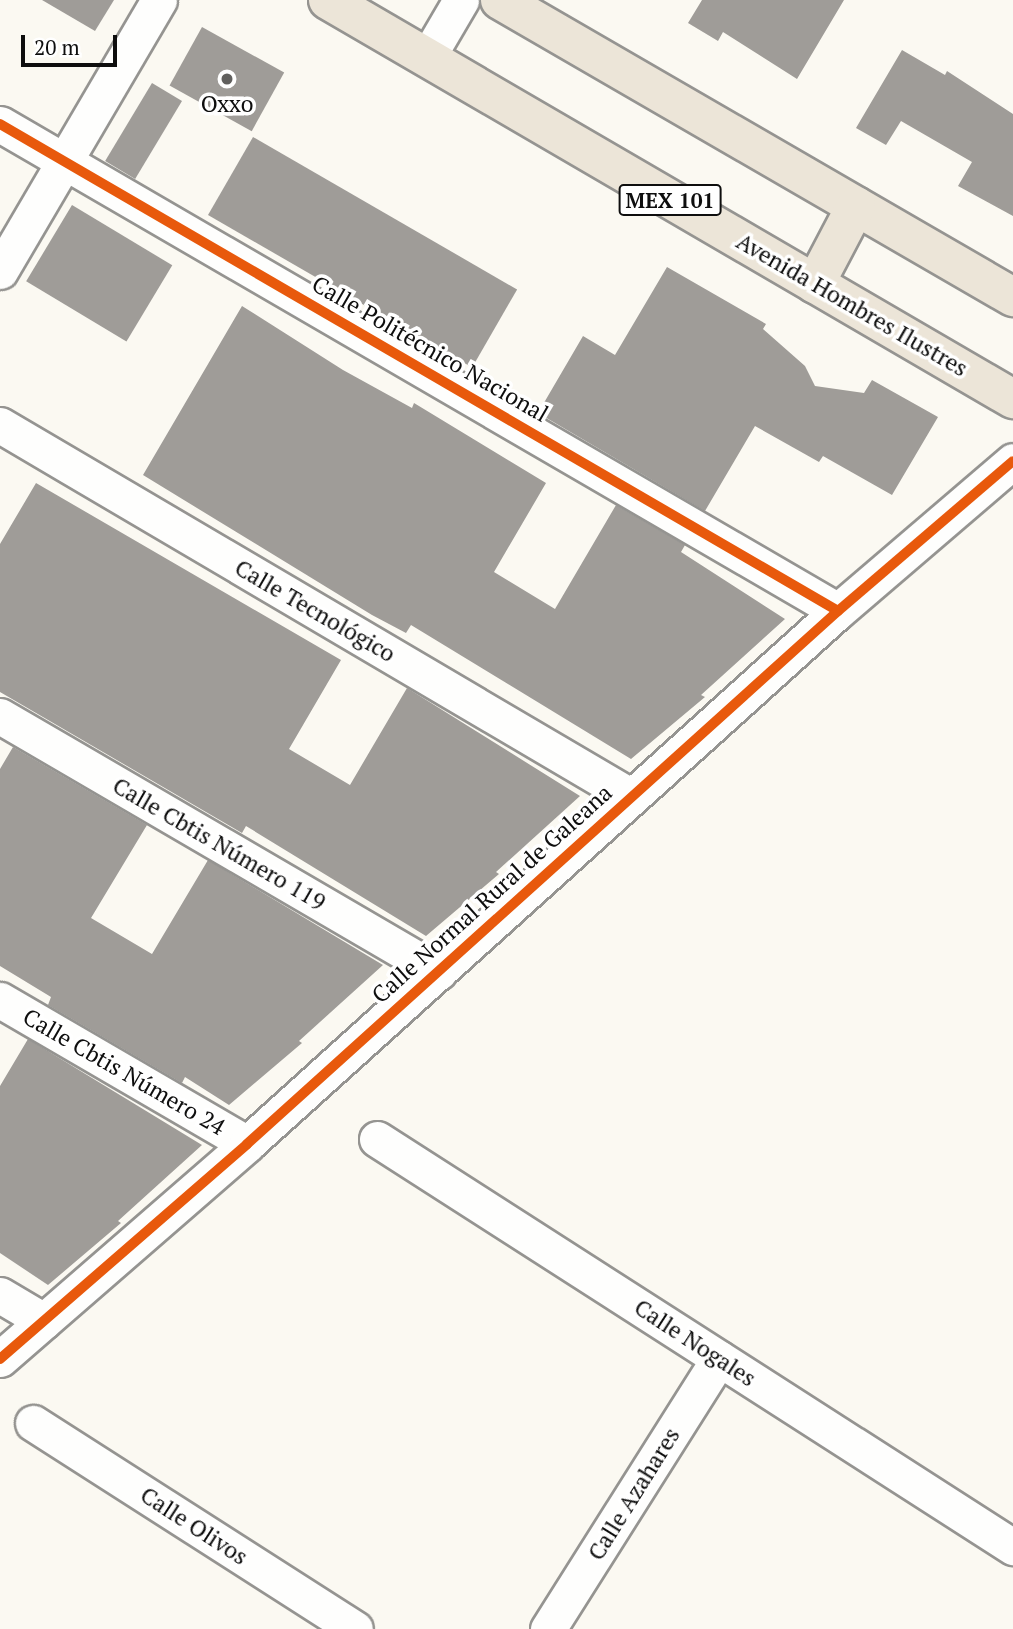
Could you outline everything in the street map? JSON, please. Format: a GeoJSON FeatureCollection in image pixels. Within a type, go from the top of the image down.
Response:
{"type":"FeatureCollection","features":[{"type":"Feature","properties":{"kind":"main road","name":"Avenida Hombres Ilustres"},"geometry":{"type":"LineString","coordinates":[[328,0],[1013,399]]}},
{"type":"Feature","properties":{"kind":"main road"},"geometry":{"type":"LineString","coordinates":[[500,0],[1013,297]]}},
{"type":"Feature","properties":{"kind":"main road"},"geometry":{"type":"LineString","coordinates":[[815,284],[856,206]]}},
{"type":"Feature","properties":{"kind":"street"},"geometry":{"type":"LineString","coordinates":[[0,271],[159,0]]}},
{"type":"Feature","properties":{"kind":"street"},"geometry":{"type":"LineString","coordinates":[[427,58],[461,0]]}},
{"type":"Feature","properties":{"kind":"street","name":"Calle Politécnico Nacional"},"geometry":{"type":"LineString","coordinates":[[0,124],[838,611]]}},
{"type":"Feature","properties":{"kind":"street","name":"Calle Tecnológico"},"geometry":{"type":"LineString","coordinates":[[0,425],[630,796]]}},
{"type":"Feature","properties":{"kind":"street","name":"Calle Normal Rural de Galeana"},"geometry":{"type":"LineString","coordinates":[[0,1359],[247,1144],[838,611],[1013,461]]}},
{"type":"Feature","properties":{"kind":"street","name":"Calle Cbtis Número 119"},"geometry":{"type":"LineString","coordinates":[[0,716],[439,972]]}},
{"type":"Feature","properties":{"kind":"street","name":"Calle Cbtis Número 24"},"geometry":{"type":"LineString","coordinates":[[0,1000],[247,1144]]}},
{"type":"Feature","properties":{"kind":"street","name":"Calle Nogales"},"geometry":{"type":"LineString","coordinates":[[377,1139],[1013,1547]]}},
{"type":"Feature","properties":{"kind":"street"},"geometry":{"type":"LineString","coordinates":[[0,1295],[44,1321]]}},
{"type":"Feature","properties":{"kind":"street","name":"Calle Azahares"},"geometry":{"type":"LineString","coordinates":[[548,1629],[719,1358]]}},
{"type":"Feature","properties":{"kind":"street","name":"Calle Olivos"},"geometry":{"type":"LineString","coordinates":[[33,1423],[355,1629]]}},
{"type":"Feature","properties":{"kind":"building"},"geometry":{"type":"Polygon","coordinates":[[[42,0],[114,0],[95,31],[42,0]]]}},
{"type":"Feature","properties":{"kind":"building"},"geometry":{"type":"Polygon","coordinates":[[[702,0],[844,0],[797,79],[723,32],[718,41],[688,23],[702,0]]]}},
{"type":"Feature","properties":{"kind":"building","name":"Oxxo"},"geometry":{"type":"Polygon","coordinates":[[[202,27],[284,73],[252,131],[170,86],[202,27]]]}},
{"type":"Feature","properties":{"kind":"building"},"geometry":{"type":"Polygon","coordinates":[[[902,50],[945,75],[947,71],[1013,114],[1013,216],[958,186],[972,162],[901,121],[886,145],[856,128],[902,50]]]}},
{"type":"Feature","properties":{"kind":"building"},"geometry":{"type":"Polygon","coordinates":[[[152,83],[182,101],[135,179],[105,161],[152,83]]]}},
{"type":"Feature","properties":{"kind":"building"},"geometry":{"type":"Polygon","coordinates":[[[253,137],[517,290],[472,367],[208,215],[253,137]]]}},
{"type":"Feature","properties":{"kind":"building"},"geometry":{"type":"Polygon","coordinates":[[[72,205],[172,265],[126,342],[26,281],[72,205]]]}},
{"type":"Feature","properties":{"kind":"building"},"geometry":{"type":"Polygon","coordinates":[[[667,267],[766,324],[763,329],[805,366],[815,386],[864,393],[872,380],[938,417],[892,495],[823,456],[819,462],[755,426],[705,511],[538,413],[583,336],[615,355],[667,267]]]}},
{"type":"Feature","properties":{"kind":"building"},"geometry":{"type":"Polygon","coordinates":[[[242,306],[343,370],[412,408],[414,403],[546,483],[494,572],[555,609],[616,505],[685,545],[681,552],[785,619],[701,695],[705,697],[631,759],[411,625],[406,633],[372,615],[143,475],[242,306]]]}},
{"type":"Feature","properties":{"kind":"building"},"geometry":{"type":"Polygon","coordinates":[[[36,483],[341,660],[289,749],[350,785],[407,688],[580,796],[496,872],[499,874],[426,936],[246,826],[242,833],[0,692],[0,544],[36,483]]]}},
{"type":"Feature","properties":{"kind":"building"},"geometry":{"type":"Polygon","coordinates":[[[13,747],[147,825],[91,918],[152,954],[208,860],[383,965],[299,1041],[302,1043],[229,1105],[185,1077],[182,1083],[48,1005],[51,997],[0,966],[0,769],[13,747]]]}},
{"type":"Feature","properties":{"kind":"building"},"geometry":{"type":"Polygon","coordinates":[[[28,1039],[202,1145],[118,1221],[121,1223],[48,1285],[0,1253],[0,1086],[28,1039]]]}},
{"type":"Feature","properties":{"kind":"cycle path"},"geometry":{"type":"LineString","coordinates":[[0,124],[838,611]]}},
{"type":"Feature","properties":{"kind":"cycle path"},"geometry":{"type":"LineString","coordinates":[[0,1359],[247,1144],[838,611],[1013,461]]}},
{"type":"Feature","properties":{"kind":"place","name":"Oxxo"},"geometry":{"type":"Point","coordinates":[227,79]}}]}
